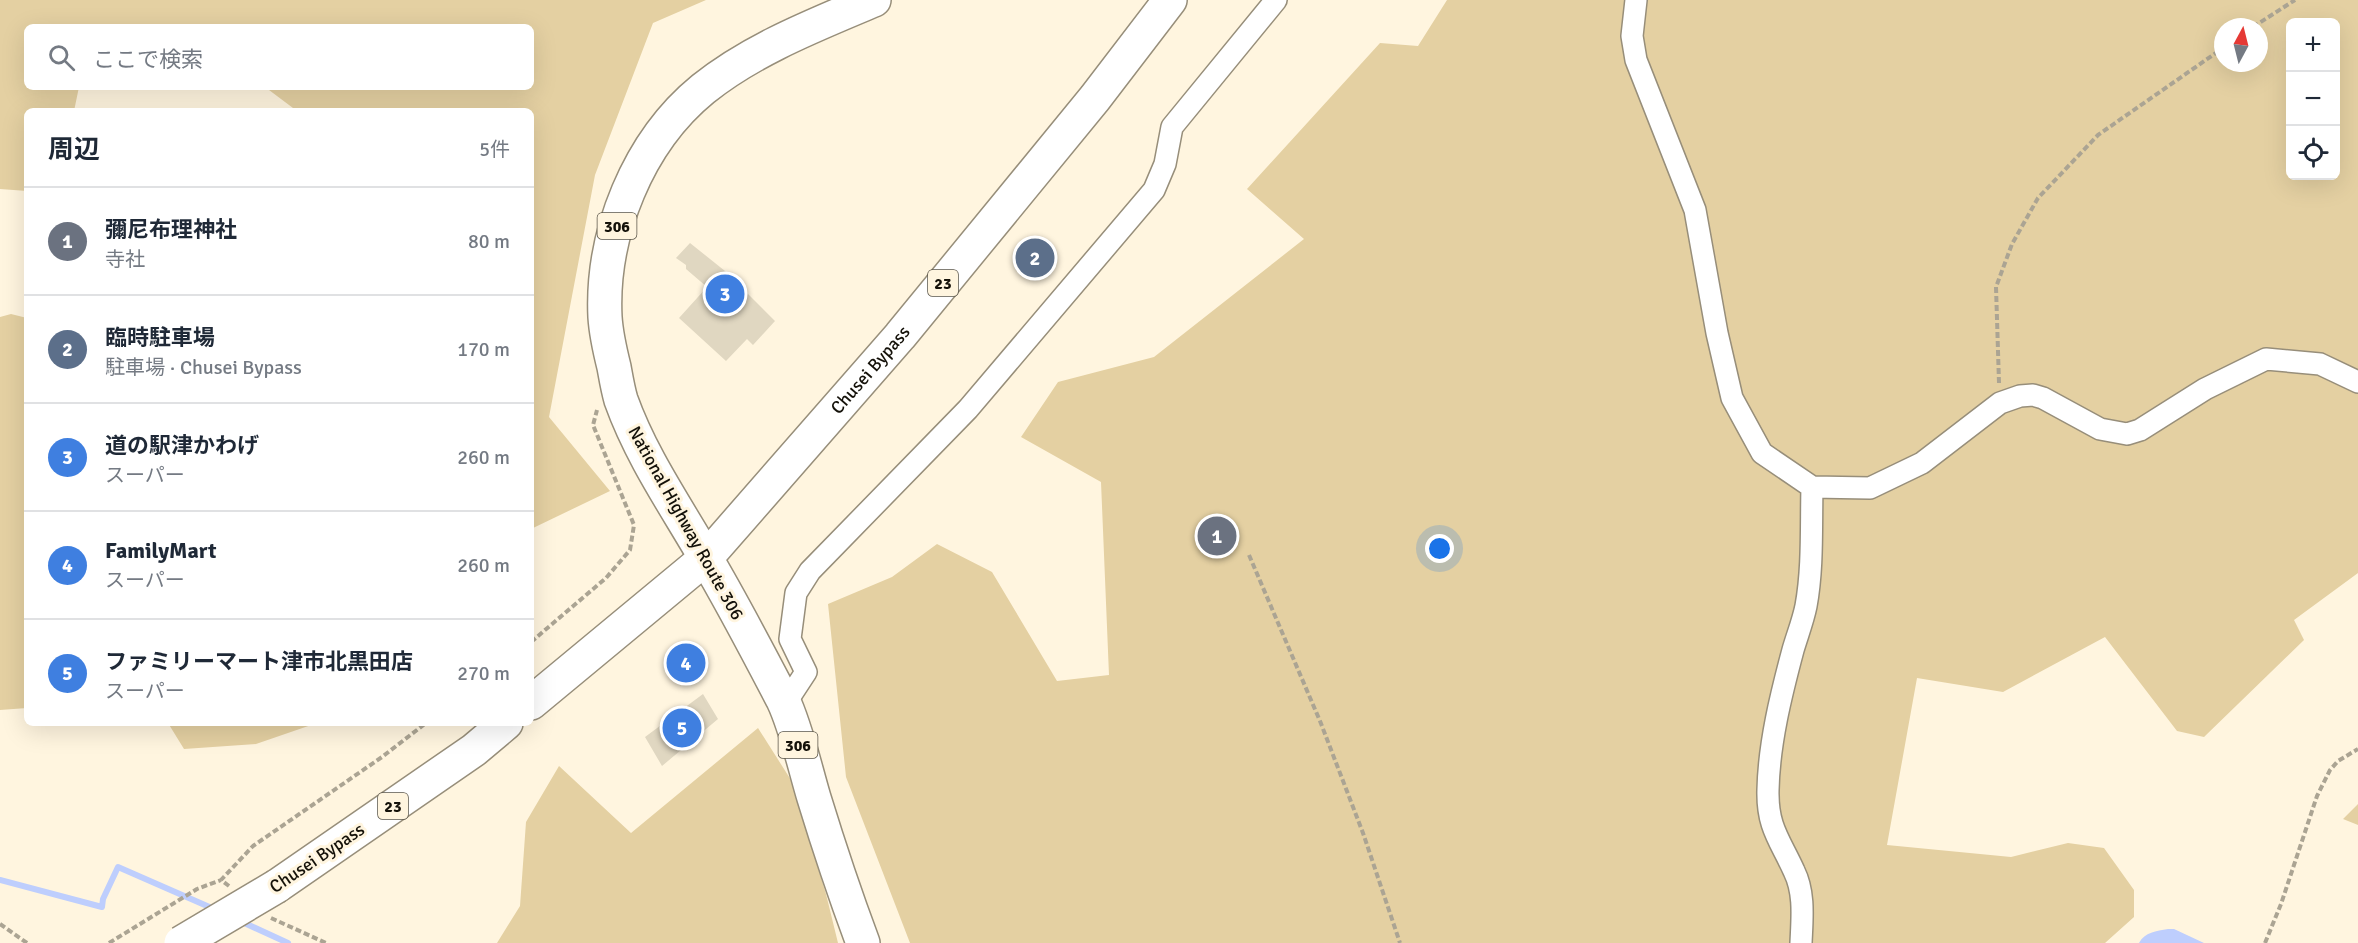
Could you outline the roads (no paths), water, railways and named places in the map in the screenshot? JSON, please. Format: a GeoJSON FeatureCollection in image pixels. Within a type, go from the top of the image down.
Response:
{"type":"FeatureCollection","features":[{"type":"Feature","properties":{"kind":"highway","name":"National Highway Route 306"},"geometry":{"type":"LineString","coordinates":[[863,943],[835,866],[785,704],[706,558],[655,474],[620,398],[605,318],[606,285],[614,233],[631,187],[646,156],[683,108],[724,74],[797,33],[874,0]]}},
{"type":"Feature","properties":{"kind":"highway","name":"Chusei Bypass"},"geometry":{"type":"LineString","coordinates":[[534,701],[706,558],[900,336],[1095,98],[1170,0]]}},
{"type":"Feature","properties":{"kind":"highway","name":"Chusei Bypass"},"geometry":{"type":"LineString","coordinates":[[181,943],[273,902],[502,726]]}},
{"type":"Feature","properties":{"kind":"street"},"geometry":{"type":"LineString","coordinates":[[785,704],[806,672],[790,639],[796,593],[810,571],[968,409],[1154,190],[1165,164],[1172,127],[1276,0]]}},
{"type":"Feature","properties":{"kind":"street"},"geometry":{"type":"LineString","coordinates":[[1636,0],[1632,36],[1636,60],[1695,210],[1717,333],[1732,398],[1762,453],[1812,487],[1870,488],[1922,463],[2000,403],[2020,396],[2033,395],[2043,398],[2100,429],[2127,434],[2140,430],[2205,388],[2266,359],[2320,364],[2358,382]]}},
{"type":"Feature","properties":{"kind":"street"},"geometry":{"type":"LineString","coordinates":[[1801,943],[1801,892],[1795,872],[1776,838],[1767,807],[1774,735],[1785,681],[1806,608],[1810,574],[1812,487]]}},
{"type":"Feature","properties":{"kind":"water"},"geometry":{"type":"Polygon","coordinates":[[[2174,929],[2204,943],[2139,943],[2148,934],[2174,929]]]}},
{"type":"Feature","properties":{"kind":"waterway"},"geometry":{"type":"LineString","coordinates":[[0,880],[102,907],[103,899],[118,867],[214,909]]}},
{"type":"Feature","properties":{"kind":"waterway"},"geometry":{"type":"LineString","coordinates":[[240,921],[288,943]]}},
{"type":"Feature","properties":{"kind":"place","name":"臨時駐車場"},"geometry":{"type":"Point","coordinates":[1035,258]}},
{"type":"Feature","properties":{"kind":"place","name":"道の駅津かわげ"},"geometry":{"type":"Point","coordinates":[725,294]}},
{"type":"Feature","properties":{"kind":"place","name":"彌尼布理神社"},"geometry":{"type":"Point","coordinates":[1217,536]}},
{"type":"Feature","properties":{"kind":"place","name":"FamilyMart"},"geometry":{"type":"Point","coordinates":[686,663]}},
{"type":"Feature","properties":{"kind":"place","name":"ファミリーマート津市北黒田店"},"geometry":{"type":"Point","coordinates":[682,728]}}]}
